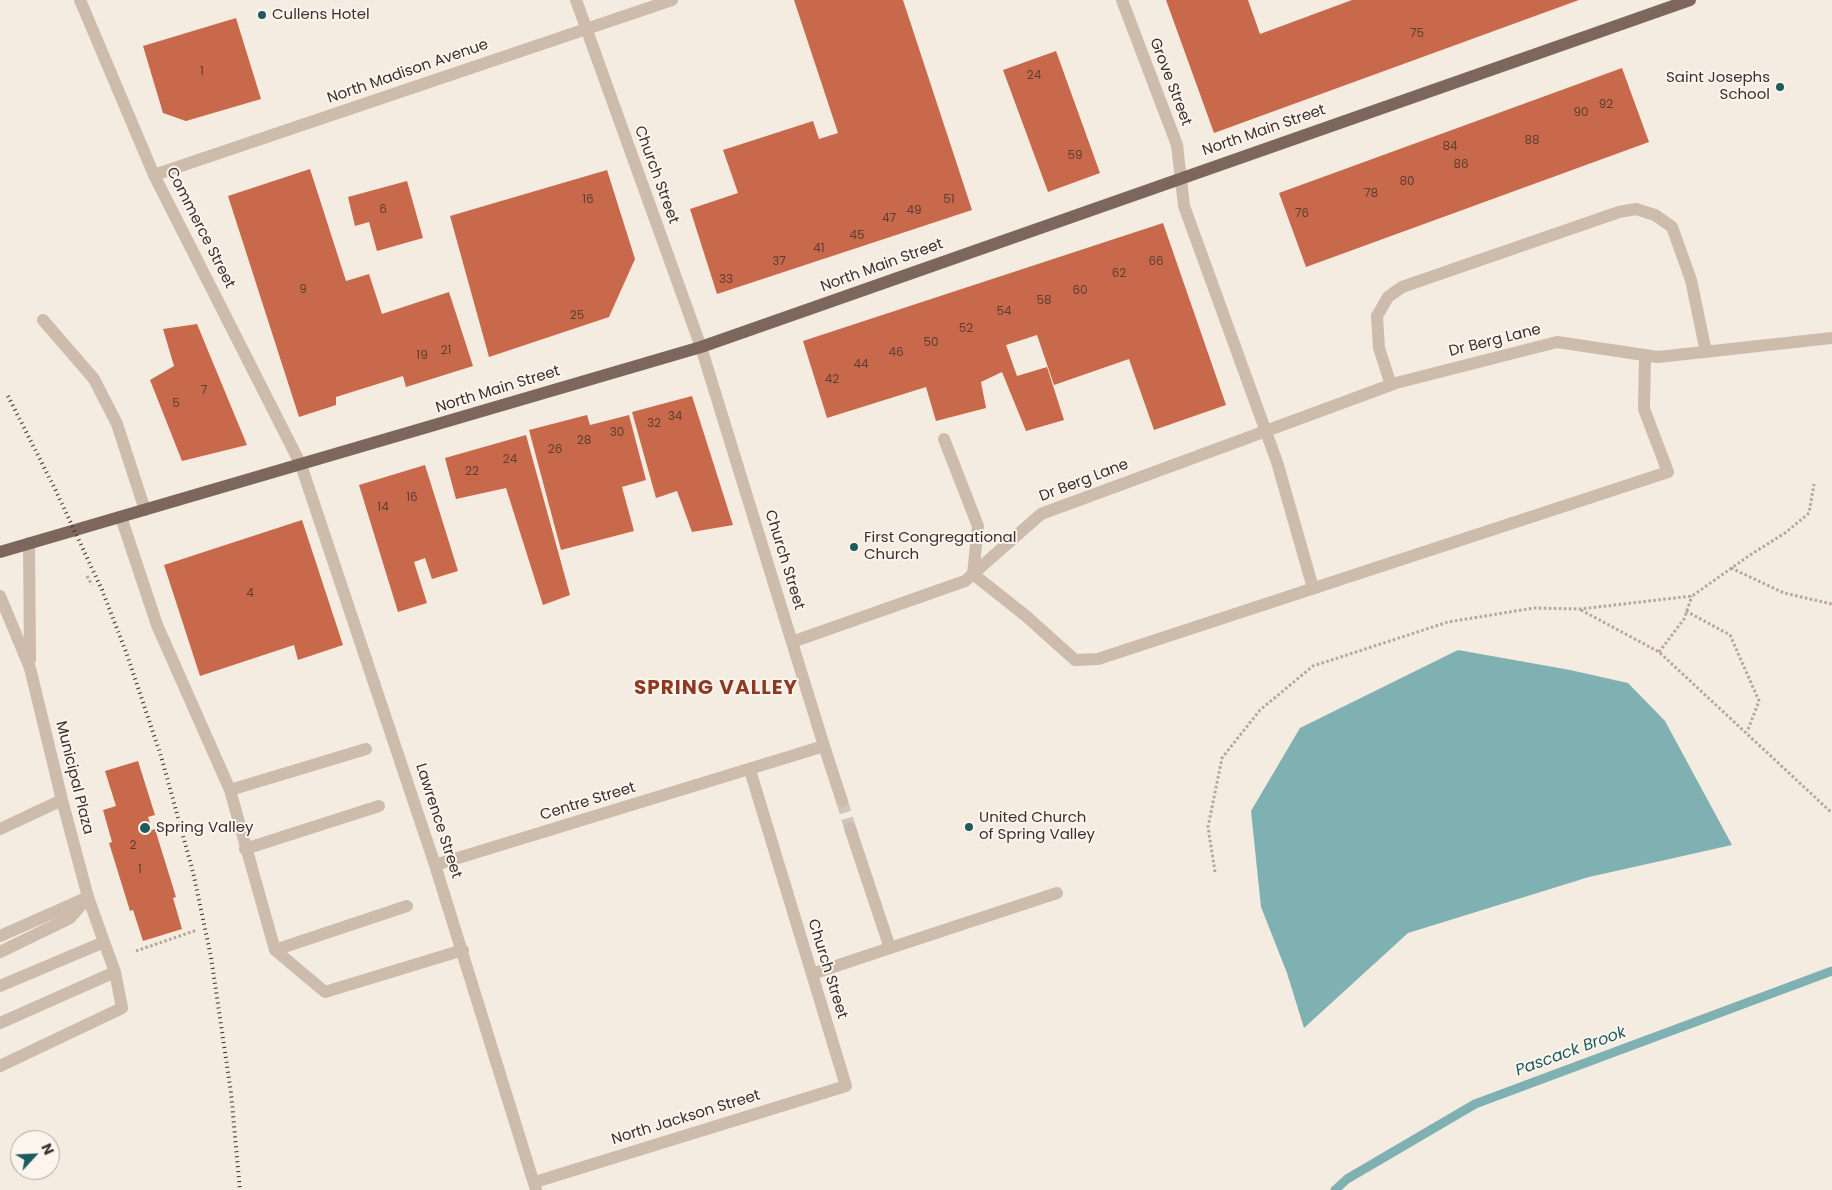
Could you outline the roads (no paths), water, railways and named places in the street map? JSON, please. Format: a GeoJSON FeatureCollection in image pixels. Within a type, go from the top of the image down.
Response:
{"type":"FeatureCollection","features":[{"type":"Feature","properties":{"kind":"main road","name":"North Main Street"},"geometry":{"type":"LineString","coordinates":[[0,552],[301,466],[701,347],[1180,177],[1690,0]]}},
{"type":"Feature","properties":{"kind":"street","name":"Commerce Street"},"geometry":{"type":"LineString","coordinates":[[80,0],[154,175],[301,466]]}},
{"type":"Feature","properties":{"kind":"street","name":"Church Street"},"geometry":{"type":"LineString","coordinates":[[576,0],[701,347],[842,801]]}},
{"type":"Feature","properties":{"kind":"street","name":"North Madison Avenue"},"geometry":{"type":"LineString","coordinates":[[154,175],[672,0]]}},
{"type":"Feature","properties":{"kind":"street","name":"Grove Street"},"geometry":{"type":"LineString","coordinates":[[1122,0],[1177,145],[1180,177]]}},
{"type":"Feature","properties":{"kind":"street"},"geometry":{"type":"LineString","coordinates":[[1180,177],[1184,206],[1277,462],[1313,588]]}},
{"type":"Feature","properties":{"kind":"street"},"geometry":{"type":"LineString","coordinates":[[1391,385],[1379,348],[1377,316],[1388,297],[1402,287],[1619,212],[1636,210],[1655,215],[1672,227],[1691,280],[1706,352]]}},
{"type":"Feature","properties":{"kind":"street"},"geometry":{"type":"LineString","coordinates":[[44,320],[94,379],[117,424],[145,510]]}},
{"type":"Feature","properties":{"kind":"street","name":"Dr Berg Lane"},"geometry":{"type":"LineString","coordinates":[[792,642],[965,582],[1041,514],[1391,385],[1557,342],[1658,357],[1832,338]]}},
{"type":"Feature","properties":{"kind":"street"},"geometry":{"type":"LineString","coordinates":[[944,439],[978,526],[973,574],[1026,616],[1075,660],[1098,659],[1668,472],[1644,409],[1645,355]]}},
{"type":"Feature","properties":{"kind":"street","name":"Lawrence Street"},"geometry":{"type":"LineString","coordinates":[[301,466],[463,950],[536,1186]]}},
{"type":"Feature","properties":{"kind":"street"},"geometry":{"type":"LineString","coordinates":[[121,517],[157,624],[230,790],[245,849],[275,950],[325,992],[463,950]]}},
{"type":"Feature","properties":{"kind":"street","name":"Municipal Plaza"},"geometry":{"type":"LineString","coordinates":[[29,543],[30,668]]}},
{"type":"Feature","properties":{"kind":"street","name":"Municipal Plaza"},"geometry":{"type":"LineString","coordinates":[[0,596],[30,668],[88,897],[115,972],[122,1008],[0,1066]]}},
{"type":"Feature","properties":{"kind":"street"},"geometry":{"type":"LineString","coordinates":[[750,770],[824,746]]}},
{"type":"Feature","properties":{"kind":"street"},"geometry":{"type":"LineString","coordinates":[[230,790],[366,749]]}},
{"type":"Feature","properties":{"kind":"street","name":"Church Street"},"geometry":{"type":"LineString","coordinates":[[750,770],[846,1086]]}},
{"type":"Feature","properties":{"kind":"street","name":"Centre Street"},"geometry":{"type":"LineString","coordinates":[[435,865],[750,770]]}},
{"type":"Feature","properties":{"kind":"street"},"geometry":{"type":"LineString","coordinates":[[0,828],[62,800]]}},
{"type":"Feature","properties":{"kind":"street"},"geometry":{"type":"LineString","coordinates":[[245,849],[380,806]]}},
{"type":"Feature","properties":{"kind":"street"},"geometry":{"type":"LineString","coordinates":[[850,828],[890,948]]}},
{"type":"Feature","properties":{"kind":"street"},"geometry":{"type":"LineString","coordinates":[[812,974],[1056,892]]}},
{"type":"Feature","properties":{"kind":"street"},"geometry":{"type":"LineString","coordinates":[[0,936],[88,897]]}},
{"type":"Feature","properties":{"kind":"street"},"geometry":{"type":"LineString","coordinates":[[0,952],[70,918],[88,897]]}},
{"type":"Feature","properties":{"kind":"street"},"geometry":{"type":"LineString","coordinates":[[275,950],[407,906]]}},
{"type":"Feature","properties":{"kind":"street"},"geometry":{"type":"LineString","coordinates":[[0,986],[104,942]]}},
{"type":"Feature","properties":{"kind":"street"},"geometry":{"type":"LineString","coordinates":[[0,1023],[115,972]]}},
{"type":"Feature","properties":{"kind":"street","name":"North Jackson Street"},"geometry":{"type":"LineString","coordinates":[[536,1186],[846,1086]]}},
{"type":"Feature","properties":{"kind":"water"},"geometry":{"type":"Polygon","coordinates":[[[1458,650],[1570,670],[1628,683],[1665,721],[1732,845],[1589,877],[1408,933],[1304,1028],[1287,973],[1261,907],[1251,811],[1300,728],[1458,650]]]}},
{"type":"Feature","properties":{"kind":"waterway","name":"Pascack Brook"},"geometry":{"type":"LineString","coordinates":[[1335,1190],[1347,1179],[1475,1104],[1832,971]]}},
{"type":"Feature","properties":{"kind":"tunnel"},"geometry":{"type":"LineString","coordinates":[[842,801],[850,828]]}},
{"type":"Feature","properties":{"kind":"railway"},"geometry":{"type":"LineString","coordinates":[[8,396],[56,491],[102,590],[126,652],[161,756],[193,872],[211,957],[231,1093],[240,1190]]}},
{"type":"Feature","properties":{"kind":"place","name":"Cullens Hotel"},"geometry":{"type":"Point","coordinates":[262,15]}},
{"type":"Feature","properties":{"kind":"place","name":"Saint Josephs School"},"geometry":{"type":"Point","coordinates":[1780,87]}},
{"type":"Feature","properties":{"kind":"place","name":"First Congregational Church"},"geometry":{"type":"Point","coordinates":[854,547]}},
{"type":"Feature","properties":{"kind":"place","name":"United Church of Spring Valley"},"geometry":{"type":"Point","coordinates":[969,827]}},
{"type":"Feature","properties":{"kind":"place","name":"Spring Valley"},"geometry":{"type":"Point","coordinates":[145,828]}},
{"type":"Feature","properties":{"kind":"district","name":"SPRING VALLEY"},"geometry":{"type":"Point","coordinates":[716,689]}}]}
